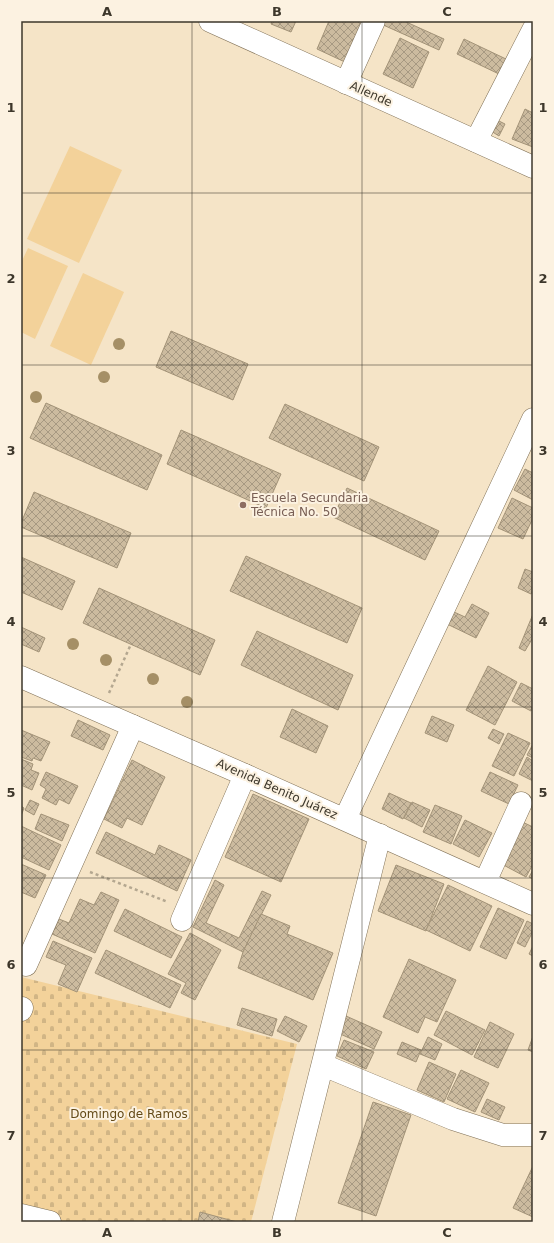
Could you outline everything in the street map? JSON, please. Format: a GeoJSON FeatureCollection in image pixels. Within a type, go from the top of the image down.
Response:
{"type":"FeatureCollection","features":[{"type":"Feature","properties":{"kind":"street"},"geometry":{"type":"LineString","coordinates":[[346,83],[374,21]]}},
{"type":"Feature","properties":{"kind":"street","name":"Allende"},"geometry":{"type":"LineString","coordinates":[[216,22],[346,83],[533,167]]}},
{"type":"Feature","properties":{"kind":"street"},"geometry":{"type":"LineString","coordinates":[[476,141],[533,30]]}},
{"type":"Feature","properties":{"kind":"street"},"geometry":{"type":"LineString","coordinates":[[345,819],[533,419]]}},
{"type":"Feature","properties":{"kind":"street","name":"Avenida Benito Juárez"},"geometry":{"type":"LineString","coordinates":[[21,677],[345,819],[533,904]]}},
{"type":"Feature","properties":{"kind":"street"},"geometry":{"type":"LineString","coordinates":[[26,964],[134,726]]}},
{"type":"Feature","properties":{"kind":"street"},"geometry":{"type":"LineString","coordinates":[[184,914],[245,775]]}},
{"type":"Feature","properties":{"kind":"street"},"geometry":{"type":"LineString","coordinates":[[485,882],[522,803]]}},
{"type":"Feature","properties":{"kind":"street"},"geometry":{"type":"LineString","coordinates":[[284,1222],[380,835]]}},
{"type":"Feature","properties":{"kind":"street"},"geometry":{"type":"LineString","coordinates":[[323,1065],[453,1119],[503,1135],[533,1135]]}},
{"type":"Feature","properties":{"kind":"street"},"geometry":{"type":"LineString","coordinates":[[21,1215],[50,1222]]}},
{"type":"Feature","properties":{"kind":"path"},"geometry":{"type":"LineString","coordinates":[[101,712],[131,644]]}},
{"type":"Feature","properties":{"kind":"path"},"geometry":{"type":"LineString","coordinates":[[71,865],[184,914]]}},
{"type":"Feature","properties":{"kind":"green space"},"geometry":{"type":"Polygon","coordinates":[[[70,146],[122,170],[79,263],[27,239],[70,146]]]}},
{"type":"Feature","properties":{"kind":"green space"},"geometry":{"type":"Polygon","coordinates":[[[28,248],[68,266],[35,339],[21,332],[21,263],[28,248]]]}},
{"type":"Feature","properties":{"kind":"green space"},"geometry":{"type":"Polygon","coordinates":[[[83,273],[124,292],[91,365],[50,346],[83,273]]]}},
{"type":"Feature","properties":{"kind":"green space","name":"Domingo de Ramos"},"geometry":{"type":"Polygon","coordinates":[[[21,977],[297,1044],[251,1222],[21,1222],[21,977]]]}},
{"type":"Feature","properties":{"kind":"building"},"geometry":{"type":"Polygon","coordinates":[[[272,21],[296,21],[291,32],[271,24],[272,21]]]}},
{"type":"Feature","properties":{"kind":"building"},"geometry":{"type":"Polygon","coordinates":[[[329,21],[366,21],[347,63],[317,49],[329,21]]]}},
{"type":"Feature","properties":{"kind":"building"},"geometry":{"type":"Polygon","coordinates":[[[383,21],[404,21],[444,39],[439,50],[381,24],[383,21]]]}},
{"type":"Feature","properties":{"kind":"building"},"geometry":{"type":"Polygon","coordinates":[[[400,38],[429,52],[413,88],[383,74],[400,38]]]}},
{"type":"Feature","properties":{"kind":"building"},"geometry":{"type":"Polygon","coordinates":[[[464,39],[506,59],[499,74],[457,54],[464,39]]]}},
{"type":"Feature","properties":{"kind":"building"},"geometry":{"type":"Polygon","coordinates":[[[525,109],[533,113],[533,147],[512,139],[525,109]]]}},
{"type":"Feature","properties":{"kind":"building"},"geometry":{"type":"Polygon","coordinates":[[[495,119],[505,124],[499,136],[491,131],[495,119]]]}},
{"type":"Feature","properties":{"kind":"building"},"geometry":{"type":"Polygon","coordinates":[[[171,331],[248,364],[233,400],[156,367],[171,331]]]}},
{"type":"Feature","properties":{"kind":"building"},"geometry":{"type":"Polygon","coordinates":[[[46,403],[162,455],[147,490],[30,438],[46,403]]]}},
{"type":"Feature","properties":{"kind":"building"},"geometry":{"type":"Polygon","coordinates":[[[285,404],[379,447],[364,481],[269,438],[285,404]]]}},
{"type":"Feature","properties":{"kind":"building"},"geometry":{"type":"Polygon","coordinates":[[[181,430],[281,474],[266,508],[167,464],[181,430]]]}},
{"type":"Feature","properties":{"kind":"building"},"geometry":{"type":"Polygon","coordinates":[[[525,469],[533,473],[533,500],[514,490],[525,469]]]}},
{"type":"Feature","properties":{"kind":"building"},"geometry":{"type":"Polygon","coordinates":[[[347,488],[439,531],[425,560],[333,517],[347,488]]]}},
{"type":"Feature","properties":{"kind":"building"},"geometry":{"type":"Polygon","coordinates":[[[34,492],[131,533],[117,568],[21,527],[21,523],[34,492]]]}},
{"type":"Feature","properties":{"kind":"building"},"geometry":{"type":"Polygon","coordinates":[[[512,498],[533,508],[533,518],[523,539],[498,528],[512,498]]]}},
{"type":"Feature","properties":{"kind":"building"},"geometry":{"type":"Polygon","coordinates":[[[246,556],[362,608],[347,643],[230,591],[246,556]]]}},
{"type":"Feature","properties":{"kind":"building"},"geometry":{"type":"Polygon","coordinates":[[[21,557],[75,581],[62,610],[21,592],[21,557]]]}},
{"type":"Feature","properties":{"kind":"building"},"geometry":{"type":"Polygon","coordinates":[[[525,569],[533,572],[533,589],[531,594],[518,588],[525,569]]]}},
{"type":"Feature","properties":{"kind":"building"},"geometry":{"type":"Polygon","coordinates":[[[99,588],[215,640],[200,675],[83,623],[99,588]]]}},
{"type":"Feature","properties":{"kind":"building"},"geometry":{"type":"Polygon","coordinates":[[[472,604],[489,613],[476,638],[447,624],[454,612],[465,617],[472,604]]]}},
{"type":"Feature","properties":{"kind":"building"},"geometry":{"type":"Polygon","coordinates":[[[533,614],[533,640],[532,639],[525,651],[519,648],[533,614]]]}},
{"type":"Feature","properties":{"kind":"building"},"geometry":{"type":"Polygon","coordinates":[[[21,627],[45,638],[39,652],[21,644],[21,627]]]}},
{"type":"Feature","properties":{"kind":"building"},"geometry":{"type":"Polygon","coordinates":[[[257,631],[353,675],[338,710],[241,665],[257,631]]]}},
{"type":"Feature","properties":{"kind":"building"},"geometry":{"type":"Polygon","coordinates":[[[488,666],[517,682],[495,725],[466,710],[488,666]]]}},
{"type":"Feature","properties":{"kind":"building"},"geometry":{"type":"Polygon","coordinates":[[[521,683],[533,689],[533,707],[531,711],[512,701],[521,683]]]}},
{"type":"Feature","properties":{"kind":"building"},"geometry":{"type":"Polygon","coordinates":[[[292,709],[328,726],[316,753],[280,737],[292,709]]]}},
{"type":"Feature","properties":{"kind":"building"},"geometry":{"type":"Polygon","coordinates":[[[432,716],[454,725],[447,742],[425,733],[432,716]]]}},
{"type":"Feature","properties":{"kind":"building"},"geometry":{"type":"Polygon","coordinates":[[[78,720],[110,735],[103,750],[71,736],[78,720]]]}},
{"type":"Feature","properties":{"kind":"building"},"geometry":{"type":"Polygon","coordinates":[[[493,729],[504,734],[499,744],[488,738],[493,729]]]}},
{"type":"Feature","properties":{"kind":"building"},"geometry":{"type":"Polygon","coordinates":[[[21,730],[50,742],[41,761],[33,758],[32,761],[21,757],[21,730]]]}},
{"type":"Feature","properties":{"kind":"building"},"geometry":{"type":"Polygon","coordinates":[[[508,733],[530,743],[514,776],[492,766],[508,733]]]}},
{"type":"Feature","properties":{"kind":"building"},"geometry":{"type":"Polygon","coordinates":[[[533,744],[533,758],[527,755],[533,744]]]}},
{"type":"Feature","properties":{"kind":"building"},"geometry":{"type":"Polygon","coordinates":[[[527,757],[533,761],[533,781],[519,774],[527,757]]]}},
{"type":"Feature","properties":{"kind":"building"},"geometry":{"type":"Polygon","coordinates":[[[21,759],[33,764],[31,770],[39,773],[32,790],[21,785],[21,759]]]}},
{"type":"Feature","properties":{"kind":"building"},"geometry":{"type":"Polygon","coordinates":[[[132,760],[165,777],[142,825],[127,818],[122,828],[104,819],[132,760]]]}},
{"type":"Feature","properties":{"kind":"building"},"geometry":{"type":"Polygon","coordinates":[[[46,772],[78,786],[69,804],[59,799],[56,805],[42,798],[46,789],[40,785],[46,772]]]}},
{"type":"Feature","properties":{"kind":"building"},"geometry":{"type":"Polygon","coordinates":[[[490,772],[518,785],[509,804],[481,791],[490,772]]]}},
{"type":"Feature","properties":{"kind":"building"},"geometry":{"type":"Polygon","coordinates":[[[389,793],[411,803],[403,819],[382,809],[389,793]]]}},
{"type":"Feature","properties":{"kind":"building"},"geometry":{"type":"Polygon","coordinates":[[[253,794],[309,819],[281,882],[225,857],[253,794]]]}},
{"type":"Feature","properties":{"kind":"building"},"geometry":{"type":"Polygon","coordinates":[[[30,800],[39,804],[34,815],[25,810],[30,800]]]}},
{"type":"Feature","properties":{"kind":"building"},"geometry":{"type":"Polygon","coordinates":[[[412,802],[430,810],[422,827],[404,818],[412,802]]]}},
{"type":"Feature","properties":{"kind":"building"},"geometry":{"type":"Polygon","coordinates":[[[435,805],[462,816],[451,844],[423,832],[435,805]]]}},
{"type":"Feature","properties":{"kind":"building"},"geometry":{"type":"Polygon","coordinates":[[[21,806],[24,808],[21,816],[21,806]]]}},
{"type":"Feature","properties":{"kind":"building"},"geometry":{"type":"Polygon","coordinates":[[[41,814],[69,825],[62,841],[35,829],[41,814]]]}},
{"type":"Feature","properties":{"kind":"building"},"geometry":{"type":"Polygon","coordinates":[[[465,820],[492,833],[479,857],[453,844],[465,820]]]}},
{"type":"Feature","properties":{"kind":"building"},"geometry":{"type":"Polygon","coordinates":[[[518,820],[533,827],[533,864],[526,877],[496,861],[518,820]]]}},
{"type":"Feature","properties":{"kind":"building"},"geometry":{"type":"Polygon","coordinates":[[[21,826],[61,845],[49,870],[21,857],[21,826]]]}},
{"type":"Feature","properties":{"kind":"building"},"geometry":{"type":"Polygon","coordinates":[[[106,832],[155,855],[159,845],[191,860],[177,891],[96,853],[106,832]]]}},
{"type":"Feature","properties":{"kind":"building"},"geometry":{"type":"Polygon","coordinates":[[[21,864],[46,875],[35,898],[21,892],[21,864]]]}},
{"type":"Feature","properties":{"kind":"building"},"geometry":{"type":"Polygon","coordinates":[[[396,865],[444,884],[426,931],[378,911],[396,865]]]}},
{"type":"Feature","properties":{"kind":"building"},"geometry":{"type":"Polygon","coordinates":[[[533,870],[533,879],[529,877],[533,870]]]}},
{"type":"Feature","properties":{"kind":"building"},"geometry":{"type":"Polygon","coordinates":[[[215,880],[224,885],[206,923],[239,938],[262,891],[271,895],[243,952],[193,927],[215,880]]]}},
{"type":"Feature","properties":{"kind":"building"},"geometry":{"type":"Polygon","coordinates":[[[448,885],[492,906],[470,951],[426,930],[448,885]]]}},
{"type":"Feature","properties":{"kind":"building"},"geometry":{"type":"Polygon","coordinates":[[[101,892],[119,900],[95,953],[52,934],[59,919],[69,923],[80,899],[94,905],[101,892]]]}},
{"type":"Feature","properties":{"kind":"building"},"geometry":{"type":"Polygon","coordinates":[[[498,908],[524,920],[506,959],[480,947],[498,908]]]}},
{"type":"Feature","properties":{"kind":"building"},"geometry":{"type":"Polygon","coordinates":[[[125,909],[182,937],[171,958],[114,931],[125,909]]]}},
{"type":"Feature","properties":{"kind":"building"},"geometry":{"type":"Polygon","coordinates":[[[261,914],[290,926],[287,934],[333,953],[313,1000],[238,968],[243,952],[261,914]]]}},
{"type":"Feature","properties":{"kind":"building"},"geometry":{"type":"Polygon","coordinates":[[[527,921],[533,924],[533,931],[525,947],[517,943],[527,921]]]}},
{"type":"Feature","properties":{"kind":"building"},"geometry":{"type":"Polygon","coordinates":[[[190,933],[221,950],[195,1000],[181,993],[186,983],[168,974],[190,933]]]}},
{"type":"Feature","properties":{"kind":"building"},"geometry":{"type":"Polygon","coordinates":[[[53,941],[92,958],[77,992],[58,984],[66,965],[46,957],[53,941]]]}},
{"type":"Feature","properties":{"kind":"building"},"geometry":{"type":"Polygon","coordinates":[[[533,946],[533,956],[529,954],[533,946]]]}},
{"type":"Feature","properties":{"kind":"building"},"geometry":{"type":"Polygon","coordinates":[[[106,950],[181,985],[170,1008],[95,973],[106,950]]]}},
{"type":"Feature","properties":{"kind":"building"},"geometry":{"type":"Polygon","coordinates":[[[409,959],[456,980],[437,1022],[425,1017],[418,1033],[383,1017],[409,959]]]}},
{"type":"Feature","properties":{"kind":"building"},"geometry":{"type":"Polygon","coordinates":[[[242,1008],[277,1019],[272,1036],[237,1025],[242,1008]]]}},
{"type":"Feature","properties":{"kind":"building"},"geometry":{"type":"Polygon","coordinates":[[[446,1011],[485,1030],[472,1055],[434,1035],[446,1011]]]}},
{"type":"Feature","properties":{"kind":"building"},"geometry":{"type":"Polygon","coordinates":[[[285,1016],[307,1026],[299,1042],[277,1031],[285,1016]]]}},
{"type":"Feature","properties":{"kind":"building"},"geometry":{"type":"Polygon","coordinates":[[[346,1016],[382,1032],[374,1049],[338,1033],[346,1016]]]}},
{"type":"Feature","properties":{"kind":"building"},"geometry":{"type":"Polygon","coordinates":[[[490,1022],[514,1034],[498,1068],[474,1057],[490,1022]]]}},
{"type":"Feature","properties":{"kind":"building"},"geometry":{"type":"Polygon","coordinates":[[[533,1036],[533,1052],[528,1050],[533,1036]]]}},
{"type":"Feature","properties":{"kind":"building"},"geometry":{"type":"Polygon","coordinates":[[[428,1037],[442,1044],[435,1060],[420,1054],[428,1037]]]}},
{"type":"Feature","properties":{"kind":"building"},"geometry":{"type":"Polygon","coordinates":[[[344,1040],[374,1052],[366,1069],[337,1056],[344,1040]]]}},
{"type":"Feature","properties":{"kind":"building"},"geometry":{"type":"Polygon","coordinates":[[[402,1042],[421,1050],[416,1062],[397,1054],[402,1042]]]}},
{"type":"Feature","properties":{"kind":"building"},"geometry":{"type":"Polygon","coordinates":[[[429,1062],[456,1074],[444,1102],[417,1090],[429,1062]]]}},
{"type":"Feature","properties":{"kind":"building"},"geometry":{"type":"Polygon","coordinates":[[[461,1070],[489,1083],[475,1112],[447,1099],[461,1070]]]}},
{"type":"Feature","properties":{"kind":"building"},"geometry":{"type":"Polygon","coordinates":[[[487,1099],[505,1107],[499,1120],[481,1112],[487,1099]]]}},
{"type":"Feature","properties":{"kind":"building"},"geometry":{"type":"Polygon","coordinates":[[[373,1102],[411,1115],[376,1216],[338,1203],[373,1102]]]}},
{"type":"Feature","properties":{"kind":"building"},"geometry":{"type":"Polygon","coordinates":[[[533,1166],[533,1217],[513,1208],[533,1166]]]}},
{"type":"Feature","properties":{"kind":"building"},"geometry":{"type":"Polygon","coordinates":[[[200,1212],[237,1222],[198,1222],[200,1212]]]}},
{"type":"Feature","properties":{"kind":"place","name":"Escuela Secundaria Técnica No. 50"},"geometry":{"type":"Point","coordinates":[243,505]}}]}
